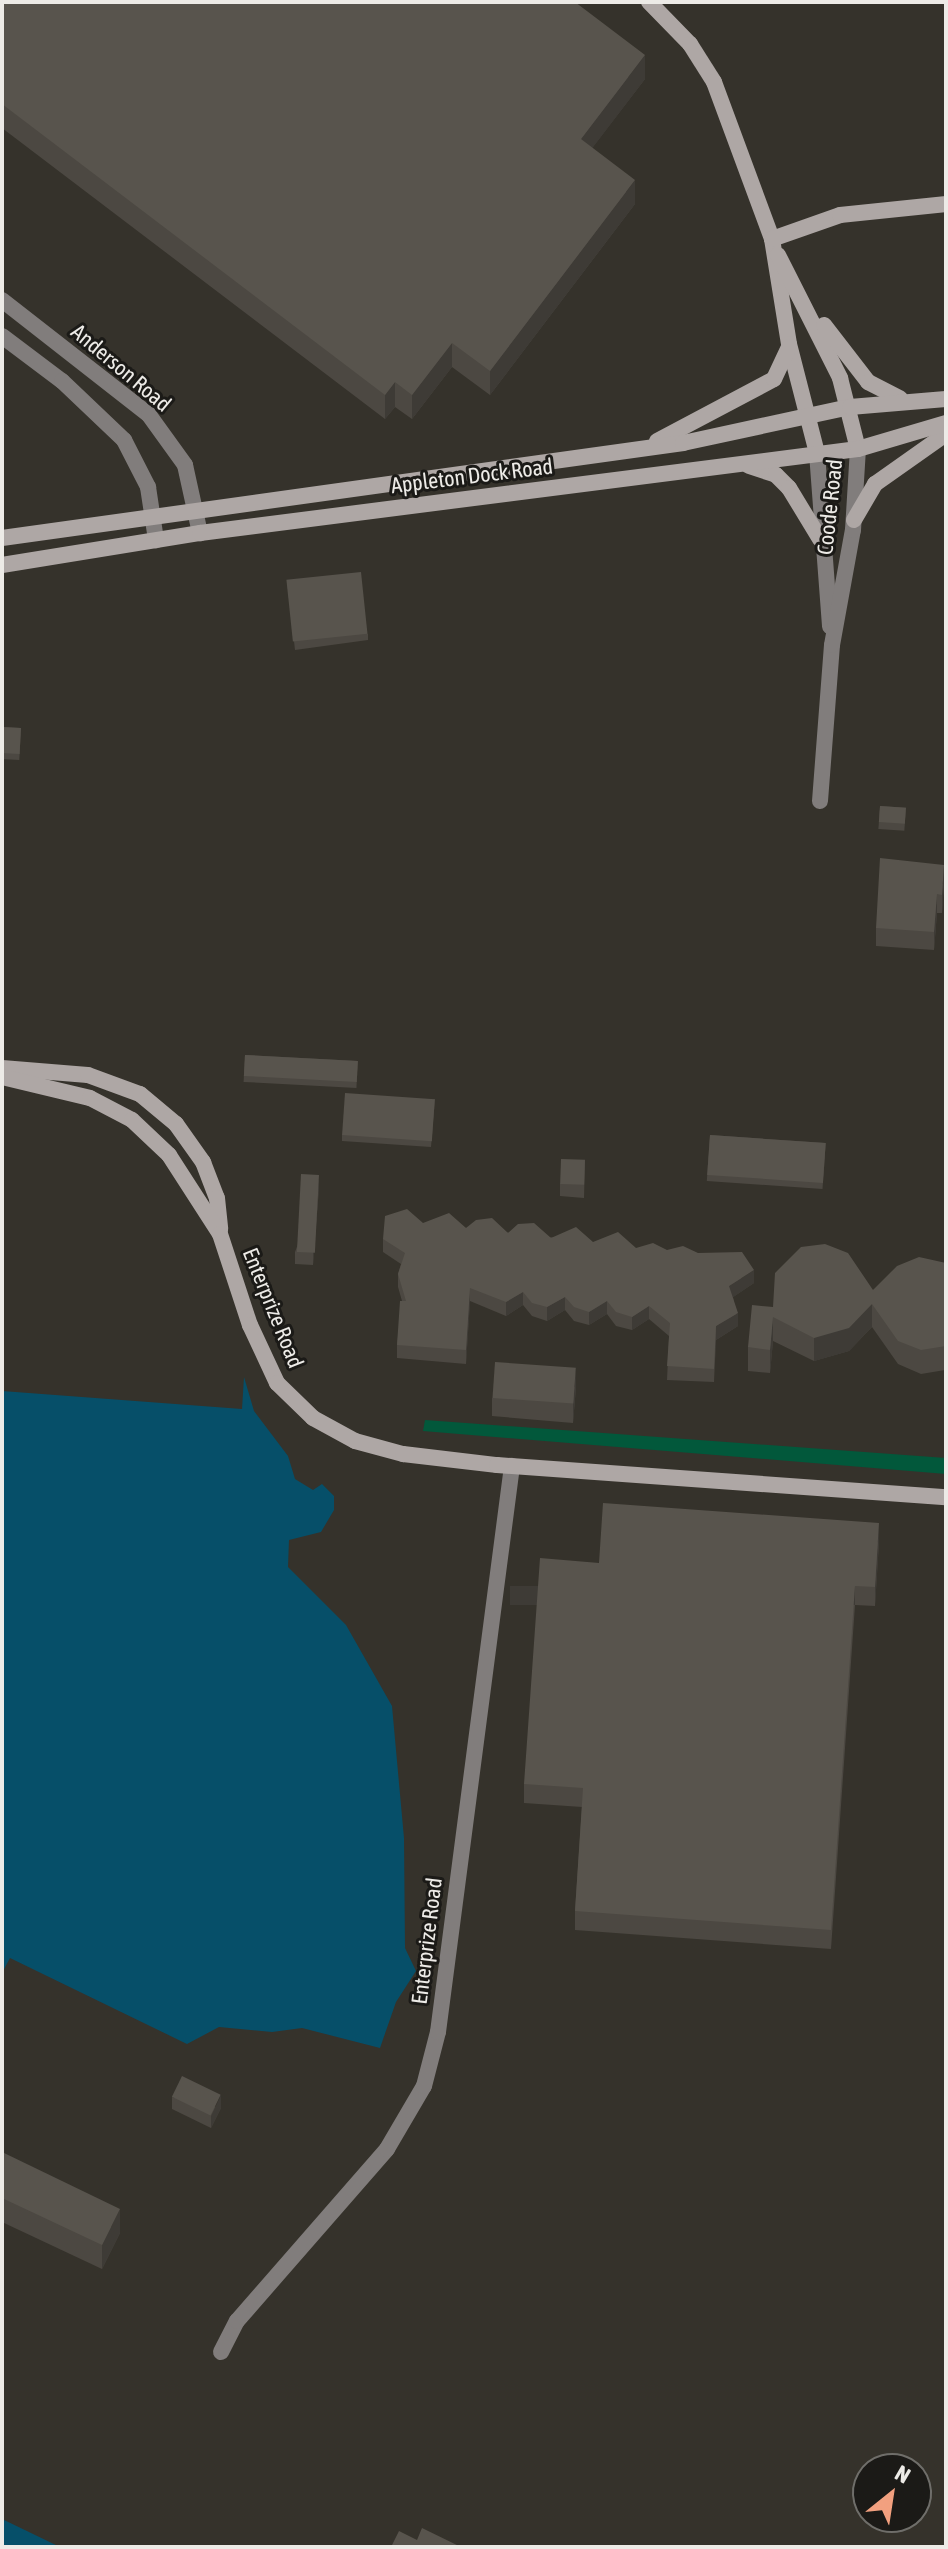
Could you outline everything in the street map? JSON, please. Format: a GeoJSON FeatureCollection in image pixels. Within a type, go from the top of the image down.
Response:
{"type":"FeatureCollection","features":[{"type":"Feature","properties":{"kind":"street","name":"Coode Road"},"geometry":{"type":"LineString","coordinates":[[649,2],[690,44],[714,82],[773,243],[795,284],[850,407],[858,449],[854,520],[832,645],[820,801]]}},
{"type":"Feature","properties":{"kind":"street"},"geometry":{"type":"LineString","coordinates":[[773,243],[840,215],[946,204]]}},
{"type":"Feature","properties":{"kind":"street","name":"Coode Road"},"geometry":{"type":"LineString","coordinates":[[773,243],[789,344],[817,453],[820,539],[832,645]]}},
{"type":"Feature","properties":{"kind":"street"},"geometry":{"type":"LineString","coordinates":[[795,284],[868,382],[880,392],[915,400]]}},
{"type":"Feature","properties":{"kind":"street","name":"Anderson Road"},"geometry":{"type":"LineString","coordinates":[[2,300],[149,415],[185,465],[200,533]]}},
{"type":"Feature","properties":{"kind":"street"},"geometry":{"type":"LineString","coordinates":[[2,336],[72,389],[124,440],[140,463],[156,540]]}},
{"type":"Feature","properties":{"kind":"street"},"geometry":{"type":"LineString","coordinates":[[637,449],[774,379],[785,364],[789,344]]}},
{"type":"Feature","properties":{"kind":"street","name":"Appleton Dock Road"},"geometry":{"type":"LineString","coordinates":[[2,538],[196,508],[637,449],[850,407],[946,399]]}},
{"type":"Feature","properties":{"kind":"street","name":"Appleton Dock Road"},"geometry":{"type":"LineString","coordinates":[[2,565],[200,533],[858,449],[946,423]]}},
{"type":"Feature","properties":{"kind":"street"},"geometry":{"type":"LineString","coordinates":[[854,520],[875,484],[946,434]]}},
{"type":"Feature","properties":{"kind":"street"},"geometry":{"type":"LineString","coordinates":[[740,465],[767,471],[789,488],[820,539]]}},
{"type":"Feature","properties":{"kind":"street","name":"Enterprize Road"},"geometry":{"type":"LineString","coordinates":[[2,1068],[88,1075],[140,1094],[176,1124],[203,1162],[217,1198],[220,1234],[250,1325],[277,1383],[313,1418],[355,1441],[403,1454],[512,1466],[946,1497]]}},
{"type":"Feature","properties":{"kind":"street","name":"Enterprize Road"},"geometry":{"type":"LineString","coordinates":[[2,1077],[90,1098],[132,1120],[169,1155],[220,1234]]}},
{"type":"Feature","properties":{"kind":"street","name":"Enterprize Road"},"geometry":{"type":"LineString","coordinates":[[221,2352],[237,2321],[387,2149],[424,2086],[438,2032],[512,1466]]}},
{"type":"Feature","properties":{"kind":"green space"},"geometry":{"type":"Polygon","coordinates":[[[425,1420],[946,1458],[946,1474],[423,1431],[425,1420]]]}},
{"type":"Feature","properties":{"kind":"water"},"geometry":{"type":"Polygon","coordinates":[[[244,1377],[254,1411],[288,1456],[295,1479],[313,1490],[322,1484],[334,1496],[334,1510],[321,1532],[289,1540],[288,1567],[346,1625],[392,1706],[404,1838],[405,1948],[416,1971],[396,2002],[380,2048],[302,2028],[272,2032],[219,2027],[187,2044],[10,1958],[2,1973],[2,1391],[242,1409],[244,1377]]]}},
{"type":"Feature","properties":{"kind":"water"},"geometry":{"type":"Polygon","coordinates":[[[2,2519],[60,2547],[2,2547],[2,2519]]]}},
{"type":"Feature","properties":{"kind":"building"},"geometry":{"type":"Polygon","coordinates":[[[2,2],[575,2],[645,55],[581,139],[635,180],[490,371],[452,343],[412,395],[395,382],[385,395],[2,104],[2,2]]]}},
{"type":"Feature","properties":{"kind":"building"},"geometry":{"type":"Polygon","coordinates":[[[361,572],[367,634],[293,641],[286,580],[361,572]]]}},
{"type":"Feature","properties":{"kind":"building"},"geometry":{"type":"Polygon","coordinates":[[[2,727],[21,728],[20,754],[2,753],[2,727]]]}},
{"type":"Feature","properties":{"kind":"building"},"geometry":{"type":"Polygon","coordinates":[[[880,806],[906,808],[905,824],[879,822],[880,806]]]}},
{"type":"Feature","properties":{"kind":"building"},"geometry":{"type":"Polygon","coordinates":[[[880,858],[944,865],[942,895],[937,894],[934,932],[876,928],[880,858]]]}},
{"type":"Feature","properties":{"kind":"building"},"geometry":{"type":"Polygon","coordinates":[[[245,1055],[358,1061],[357,1082],[244,1076],[245,1055]]]}},
{"type":"Feature","properties":{"kind":"building"},"geometry":{"type":"Polygon","coordinates":[[[345,1093],[435,1099],[432,1141],[342,1135],[345,1093]]]}},
{"type":"Feature","properties":{"kind":"building"},"geometry":{"type":"Polygon","coordinates":[[[710,1135],[826,1143],[823,1183],[707,1175],[710,1135]]]}},
{"type":"Feature","properties":{"kind":"building"},"geometry":{"type":"Polygon","coordinates":[[[561,1159],[585,1160],[584,1185],[560,1184],[561,1159]]]}},
{"type":"Feature","properties":{"kind":"building"},"geometry":{"type":"Polygon","coordinates":[[[301,1174],[319,1175],[315,1253],[297,1252],[301,1174]]]}},
{"type":"Feature","properties":{"kind":"building"},"geometry":{"type":"Polygon","coordinates":[[[407,1209],[423,1223],[449,1213],[466,1228],[476,1220],[492,1218],[508,1233],[518,1224],[534,1223],[551,1238],[576,1227],[593,1242],[618,1232],[636,1248],[653,1243],[667,1250],[683,1246],[698,1253],[742,1252],[754,1270],[729,1286],[738,1313],[716,1326],[714,1369],[667,1366],[670,1323],[649,1306],[632,1317],[616,1312],[607,1301],[589,1312],[574,1307],[565,1297],[547,1307],[532,1303],[523,1292],[506,1302],[470,1288],[466,1350],[397,1345],[400,1301],[406,1301],[398,1274],[405,1253],[383,1239],[385,1216],[407,1209]]]}},
{"type":"Feature","properties":{"kind":"building"},"geometry":{"type":"Polygon","coordinates":[[[825,1244],[848,1253],[873,1290],[897,1266],[919,1257],[946,1263],[946,1346],[921,1350],[898,1341],[872,1304],[849,1328],[814,1338],[773,1317],[770,1350],[748,1347],[752,1305],[773,1307],[775,1273],[801,1247],[825,1244]]]}},
{"type":"Feature","properties":{"kind":"building"},"geometry":{"type":"Polygon","coordinates":[[[495,1362],[576,1368],[573,1404],[492,1398],[495,1362]]]}},
{"type":"Feature","properties":{"kind":"building"},"geometry":{"type":"Polygon","coordinates":[[[603,1503],[879,1523],[875,1587],[855,1586],[831,1930],[575,1911],[583,1788],[524,1784],[540,1558],[599,1563],[603,1503]]]}},
{"type":"Feature","properties":{"kind":"building"},"geometry":{"type":"Polygon","coordinates":[[[182,2076],[221,2095],[211,2116],[172,2097],[182,2076]]]}},
{"type":"Feature","properties":{"kind":"building"},"geometry":{"type":"Polygon","coordinates":[[[2,2152],[120,2209],[102,2245],[2,2198],[2,2152]]]}},
{"type":"Feature","properties":{"kind":"building"},"geometry":{"type":"Polygon","coordinates":[[[422,2528],[461,2547],[391,2547],[399,2531],[417,2540],[422,2528]]]}}]}
